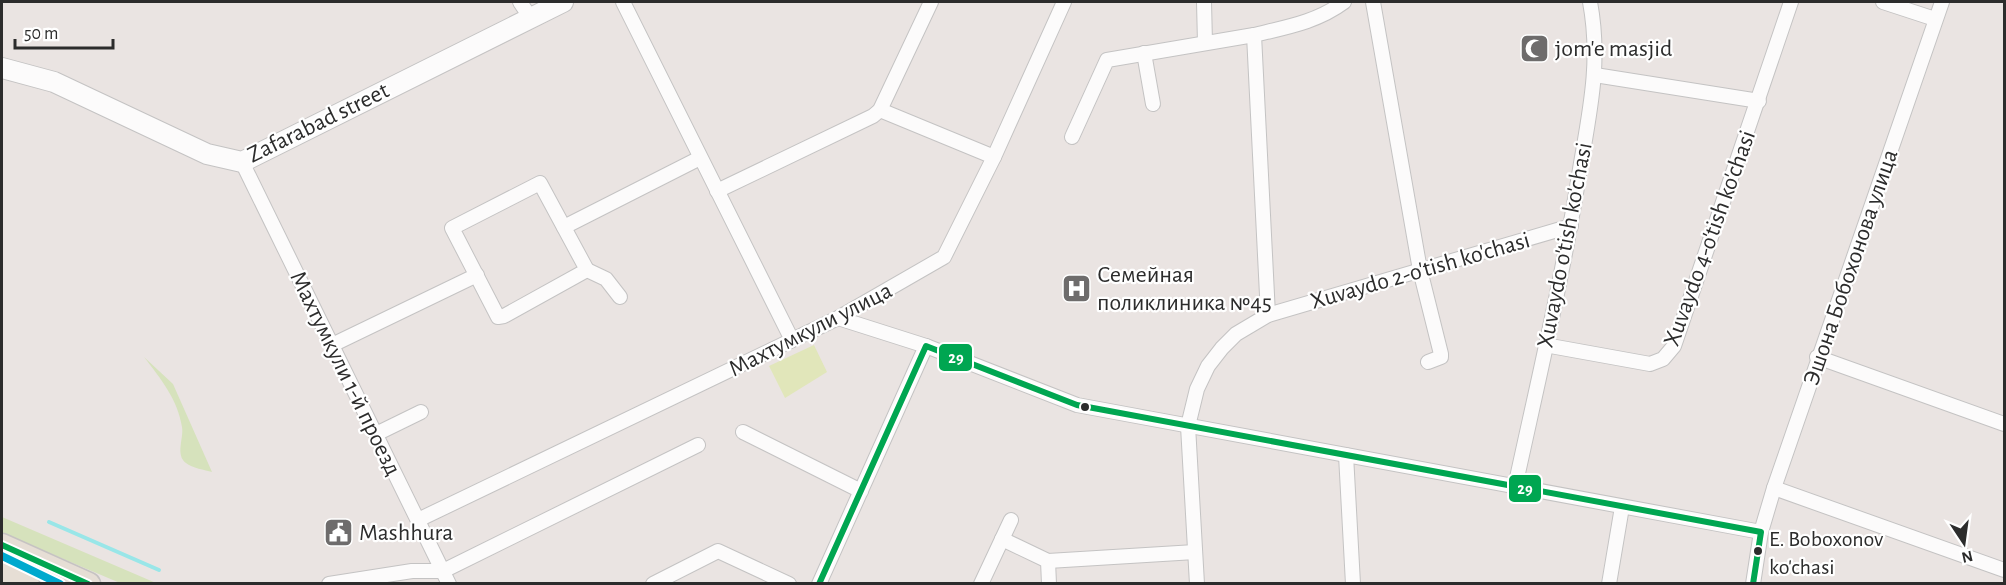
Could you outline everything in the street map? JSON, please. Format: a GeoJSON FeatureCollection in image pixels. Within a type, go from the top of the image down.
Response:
{"type":"FeatureCollection","features":[{"type":"Feature","properties":{"kind":"main road"},"geometry":{"type":"LineString","coordinates":[[2,545],[89,584]]}},
{"type":"Feature","properties":{"kind":"main road"},"geometry":{"type":"LineString","coordinates":[[2,572],[28,584]]}},
{"type":"Feature","properties":{"kind":"street","name":"Zafarabad street"},"geometry":{"type":"LineString","coordinates":[[2,68],[54,82],[207,154],[242,162],[525,9],[563,2]]}},
{"type":"Feature","properties":{"kind":"street"},"geometry":{"type":"LineString","coordinates":[[623,2],[792,340]]}},
{"type":"Feature","properties":{"kind":"street"},"geometry":{"type":"LineString","coordinates":[[717,191],[873,116],[880,110],[931,2]]}},
{"type":"Feature","properties":{"kind":"street","name":"Махтумкули улица"},"geometry":{"type":"LineString","coordinates":[[418,520],[838,318],[947,255],[1064,2]]}},
{"type":"Feature","properties":{"kind":"street"},"geometry":{"type":"LineString","coordinates":[[1204,2],[1205,43]]}},
{"type":"Feature","properties":{"kind":"street"},"geometry":{"type":"LineString","coordinates":[[1072,137],[1107,60],[1303,23],[1328,14],[1344,2]]}},
{"type":"Feature","properties":{"kind":"street"},"geometry":{"type":"LineString","coordinates":[[1373,2],[1420,270],[1441,354],[1441,357],[1428,362]]}},
{"type":"Feature","properties":{"kind":"street","name":"Xuvaydo o'tish ko'chasi"},"geometry":{"type":"LineString","coordinates":[[1515,487],[1571,226],[1595,75],[1596,34],[1590,2]]}},
{"type":"Feature","properties":{"kind":"street","name":"Xuvaydo 4-o'tish ko'chasi"},"geometry":{"type":"LineString","coordinates":[[1545,345],[1650,364],[1663,359],[1674,346],[1791,2]]}},
{"type":"Feature","properties":{"kind":"street"},"geometry":{"type":"LineString","coordinates":[[1883,2],[1935,19]]}},
{"type":"Feature","properties":{"kind":"street","name":"Эшона Бобохонова улица"},"geometry":{"type":"LineString","coordinates":[[1753,584],[1761,532],[1774,488],[1817,357],[1942,2]]}},
{"type":"Feature","properties":{"kind":"street"},"geometry":{"type":"LineString","coordinates":[[1254,34],[1268,315]]}},
{"type":"Feature","properties":{"kind":"street"},"geometry":{"type":"LineString","coordinates":[[1144,53],[1154,104]]}},
{"type":"Feature","properties":{"kind":"street"},"geometry":{"type":"LineString","coordinates":[[1595,75],[1759,101]]}},
{"type":"Feature","properties":{"kind":"street"},"geometry":{"type":"LineString","coordinates":[[880,110],[994,157]]}},
{"type":"Feature","properties":{"kind":"street"},"geometry":{"type":"LineString","coordinates":[[564,227],[700,158]]}},
{"type":"Feature","properties":{"kind":"street","name":"Махтумкули 1-й проезд"},"geometry":{"type":"LineString","coordinates":[[242,162],[446,577]]}},
{"type":"Feature","properties":{"kind":"street"},"geometry":{"type":"LineString","coordinates":[[587,270],[504,316],[498,317],[452,228],[540,183],[587,270],[606,279],[620,297]]}},
{"type":"Feature","properties":{"kind":"street","name":"Xuvaydo 2-o'tish ko'chasi"},"geometry":{"type":"LineString","coordinates":[[1197,584],[1188,426],[1197,390],[1208,366],[1236,334],[1268,315],[1571,226]]}},
{"type":"Feature","properties":{"kind":"street"},"geometry":{"type":"LineString","coordinates":[[332,345],[477,275]]}},
{"type":"Feature","properties":{"kind":"street"},"geometry":{"type":"LineString","coordinates":[[838,318],[926,346],[1077,405],[1761,532]]}},
{"type":"Feature","properties":{"kind":"street"},"geometry":{"type":"LineString","coordinates":[[819,584],[926,346]]}},
{"type":"Feature","properties":{"kind":"street"},"geometry":{"type":"LineString","coordinates":[[1817,357],[2004,424]]}},
{"type":"Feature","properties":{"kind":"street"},"geometry":{"type":"LineString","coordinates":[[376,434],[421,412]]}},
{"type":"Feature","properties":{"kind":"street"},"geometry":{"type":"LineString","coordinates":[[743,432],[861,491]]}},
{"type":"Feature","properties":{"kind":"street"},"geometry":{"type":"LineString","coordinates":[[329,584],[412,571],[446,577],[698,445]]}},
{"type":"Feature","properties":{"kind":"street"},"geometry":{"type":"LineString","coordinates":[[1346,455],[1353,584]]}},
{"type":"Feature","properties":{"kind":"street"},"geometry":{"type":"LineString","coordinates":[[1774,488],[2004,570]]}},
{"type":"Feature","properties":{"kind":"street"},"geometry":{"type":"LineString","coordinates":[[1610,584],[1622,507]]}},
{"type":"Feature","properties":{"kind":"street"},"geometry":{"type":"LineString","coordinates":[[981,584],[1011,520]]}},
{"type":"Feature","properties":{"kind":"street"},"geometry":{"type":"LineString","coordinates":[[1002,539],[1048,561],[1196,552]]}},
{"type":"Feature","properties":{"kind":"street"},"geometry":{"type":"LineString","coordinates":[[652,584],[718,551],[789,584]]}},
{"type":"Feature","properties":{"kind":"street"},"geometry":{"type":"LineString","coordinates":[[1048,561],[1049,584]]}},
{"type":"Feature","properties":{"kind":"green space"},"geometry":{"type":"Polygon","coordinates":[[[814,345],[827,372],[785,398],[769,366],[814,345]]]}},
{"type":"Feature","properties":{"kind":"green space"},"geometry":{"type":"Polygon","coordinates":[[[144,357],[173,384],[212,472],[192,466],[183,460],[180,451],[182,427],[177,408],[144,357]]]}},
{"type":"Feature","properties":{"kind":"green space"},"geometry":{"type":"Polygon","coordinates":[[[2,517],[156,583],[120,583],[2,533],[2,517]]]}},
{"type":"Feature","properties":{"kind":"waterway"},"geometry":{"type":"LineString","coordinates":[[49,522],[159,570]]}},
{"type":"Feature","properties":{"kind":"transit line","name":"29"},"geometry":{"type":"LineString","coordinates":[[819,584],[926,346],[1077,405],[1761,532],[1753,584]]}},
{"type":"Feature","properties":{"kind":"transit line","name":"29"},"geometry":{"type":"LineString","coordinates":[[2,545],[88,584]]}},
{"type":"Feature","properties":{"kind":"transit line"},"geometry":{"type":"LineString","coordinates":[[2,556],[60,584]]}},
{"type":"Feature","properties":{"kind":"place","name":"jom'e masjid"},"geometry":{"type":"Point","coordinates":[1534,48]}},
{"type":"Feature","properties":{"kind":"place","name":"Семейная поликлиника №45"},"geometry":{"type":"Point","coordinates":[1076,288]}},
{"type":"Feature","properties":{"kind":"place","name":"Mashhura"},"geometry":{"type":"Point","coordinates":[338,532]}},
{"type":"Feature","properties":{"kind":"place","name":"E. Boboxonov ko'chasi"},"geometry":{"type":"Point","coordinates":[1758,551]}}]}
